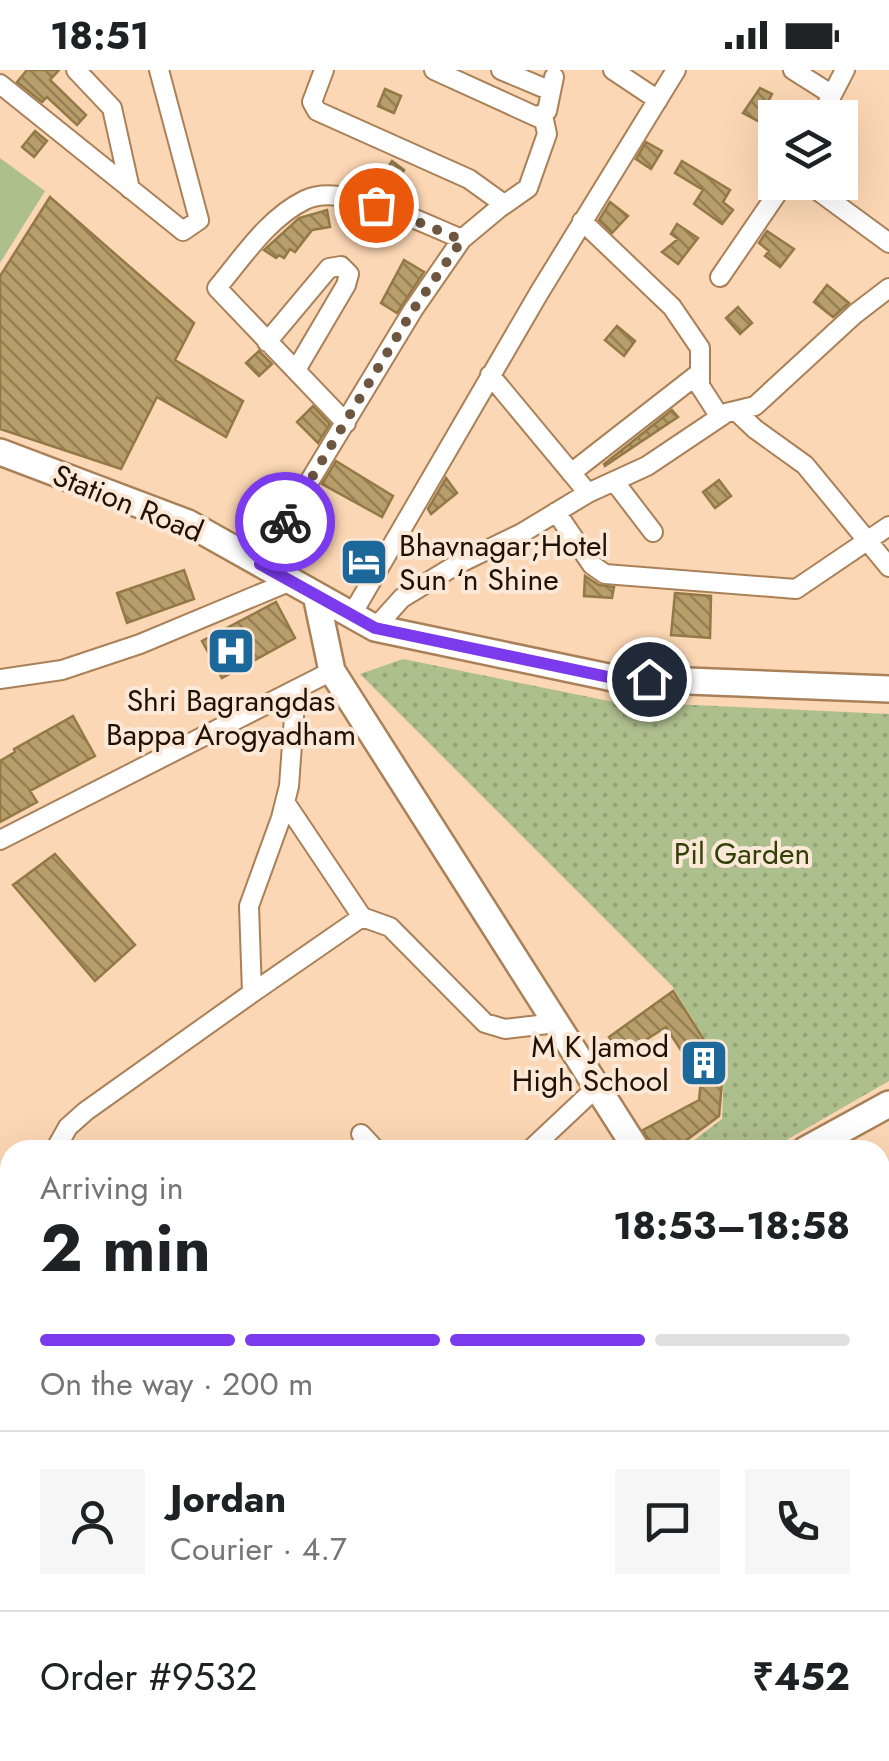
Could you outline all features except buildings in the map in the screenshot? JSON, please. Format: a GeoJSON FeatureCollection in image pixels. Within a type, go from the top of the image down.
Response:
{"type":"FeatureCollection","features":[{"type":"Feature","properties":{"kind":"main road","name":"Station Road"},"geometry":{"type":"LineString","coordinates":[[0,452],[188,523],[375,628],[613,678],[889,689]]}},
{"type":"Feature","properties":{"kind":"main road"},"geometry":{"type":"LineString","coordinates":[[316,594],[332,670],[631,1140]]}},
{"type":"Feature","properties":{"kind":"main road"},"geometry":{"type":"LineString","coordinates":[[824,1140],[889,1104]]}},
{"type":"Feature","properties":{"kind":"street"},"geometry":{"type":"LineString","coordinates":[[76,70],[112,108],[130,189]]}},
{"type":"Feature","properties":{"kind":"street"},"geometry":{"type":"LineString","coordinates":[[0,84],[183,231],[200,220],[159,70]]}},
{"type":"Feature","properties":{"kind":"street"},"geometry":{"type":"LineString","coordinates":[[324,70],[312,102],[317,111],[469,179],[496,196],[501,202],[498,209]]}},
{"type":"Feature","properties":{"kind":"street"},"geometry":{"type":"LineString","coordinates":[[434,70],[537,116],[543,115]]}},
{"type":"Feature","properties":{"kind":"street"},"geometry":{"type":"LineString","coordinates":[[260,564],[413,310],[462,240],[528,188],[546,134],[543,115],[553,84],[501,70]]}},
{"type":"Feature","properties":{"kind":"street"},"geometry":{"type":"LineString","coordinates":[[613,70],[658,100]]}},
{"type":"Feature","properties":{"kind":"street"},"geometry":{"type":"LineString","coordinates":[[351,616],[490,375],[676,70]]}},
{"type":"Feature","properties":{"kind":"street"},"geometry":{"type":"LineString","coordinates":[[792,70],[831,94]]}},
{"type":"Feature","properties":{"kind":"street"},"geometry":{"type":"LineString","coordinates":[[828,100],[845,70]]}},
{"type":"Feature","properties":{"kind":"street"},"geometry":{"type":"LineString","coordinates":[[346,423],[217,288],[269,226],[308,198],[351,196],[462,240]]}},
{"type":"Feature","properties":{"kind":"street"},"geometry":{"type":"LineString","coordinates":[[720,277],[773,200]]}},
{"type":"Feature","properties":{"kind":"street"},"geometry":{"type":"LineString","coordinates":[[830,200],[889,243]]}},
{"type":"Feature","properties":{"kind":"street"},"geometry":{"type":"LineString","coordinates":[[582,221],[672,307],[700,348],[700,386],[728,414],[805,464],[889,567]]}},
{"type":"Feature","properties":{"kind":"street"},"geometry":{"type":"LineString","coordinates":[[267,342],[329,268],[341,266],[349,274],[346,285],[296,370]]}},
{"type":"Feature","properties":{"kind":"street"},"geometry":{"type":"LineString","coordinates":[[375,628],[402,598],[456,565],[646,466],[728,414],[756,406],[855,314],[889,288]]}},
{"type":"Feature","properties":{"kind":"street"},"geometry":{"type":"LineString","coordinates":[[571,472],[698,374]]}},
{"type":"Feature","properties":{"kind":"street"},"geometry":{"type":"LineString","coordinates":[[490,375],[588,493]]}},
{"type":"Feature","properties":{"kind":"street"},"geometry":{"type":"LineString","coordinates":[[614,481],[653,532]]}},
{"type":"Feature","properties":{"kind":"street"},"geometry":{"type":"LineString","coordinates":[[556,512],[592,565],[604,574],[796,589],[889,526]]}},
{"type":"Feature","properties":{"kind":"street"},"geometry":{"type":"LineString","coordinates":[[0,679],[62,670],[140,644],[291,581]]}},
{"type":"Feature","properties":{"kind":"street"},"geometry":{"type":"LineString","coordinates":[[0,840],[332,670]]}},
{"type":"Feature","properties":{"kind":"street"},"geometry":{"type":"LineString","coordinates":[[252,993],[249,906],[285,802],[293,756],[296,689]]}},
{"type":"Feature","properties":{"kind":"street"},"geometry":{"type":"LineString","coordinates":[[285,802],[362,917],[390,927],[485,1023],[505,1028],[556,1023]]}},
{"type":"Feature","properties":{"kind":"street"},"geometry":{"type":"LineString","coordinates":[[61,1140],[86,1111],[362,917]]}},
{"type":"Feature","properties":{"kind":"street"},"geometry":{"type":"LineString","coordinates":[[541,1140],[597,1087]]}},
{"type":"Feature","properties":{"kind":"street"},"geometry":{"type":"LineString","coordinates":[[361,1134],[367,1140]]}},
{"type":"Feature","properties":{"kind":"green space"},"geometry":{"type":"Polygon","coordinates":[[[0,158],[45,191],[0,263],[0,158]]]}},
{"type":"Feature","properties":{"kind":"green space","name":"Pil Garden"},"geometry":{"type":"Polygon","coordinates":[[[403,659],[609,701],[889,714],[889,1081],[786,1140],[694,1140],[722,1119],[724,1070],[672,986],[360,674],[403,659]]]}},
{"type":"Feature","properties":{"kind":"way so far"},"geometry":{"type":"LineString","coordinates":[[285,522],[413,310],[462,240],[376,205]]}},
{"type":"Feature","properties":{"kind":"place","name":"Bhavnagar;Hotel Sun ‘n Shine"},"geometry":{"type":"Point","coordinates":[364,562]}},
{"type":"Feature","properties":{"kind":"place","name":"Shri Bagrangdas Bappa Arogyadham"},"geometry":{"type":"Point","coordinates":[231,651]}},
{"type":"Feature","properties":{"kind":"place","name":"M K Jamod High School"},"geometry":{"type":"Point","coordinates":[704,1063]}},
{"type":"Feature","properties":{"kind":"route"},"geometry":{"type":"LineString","coordinates":[[285,522],[260,564],[375,628],[613,678],[649,679]]}}]}
